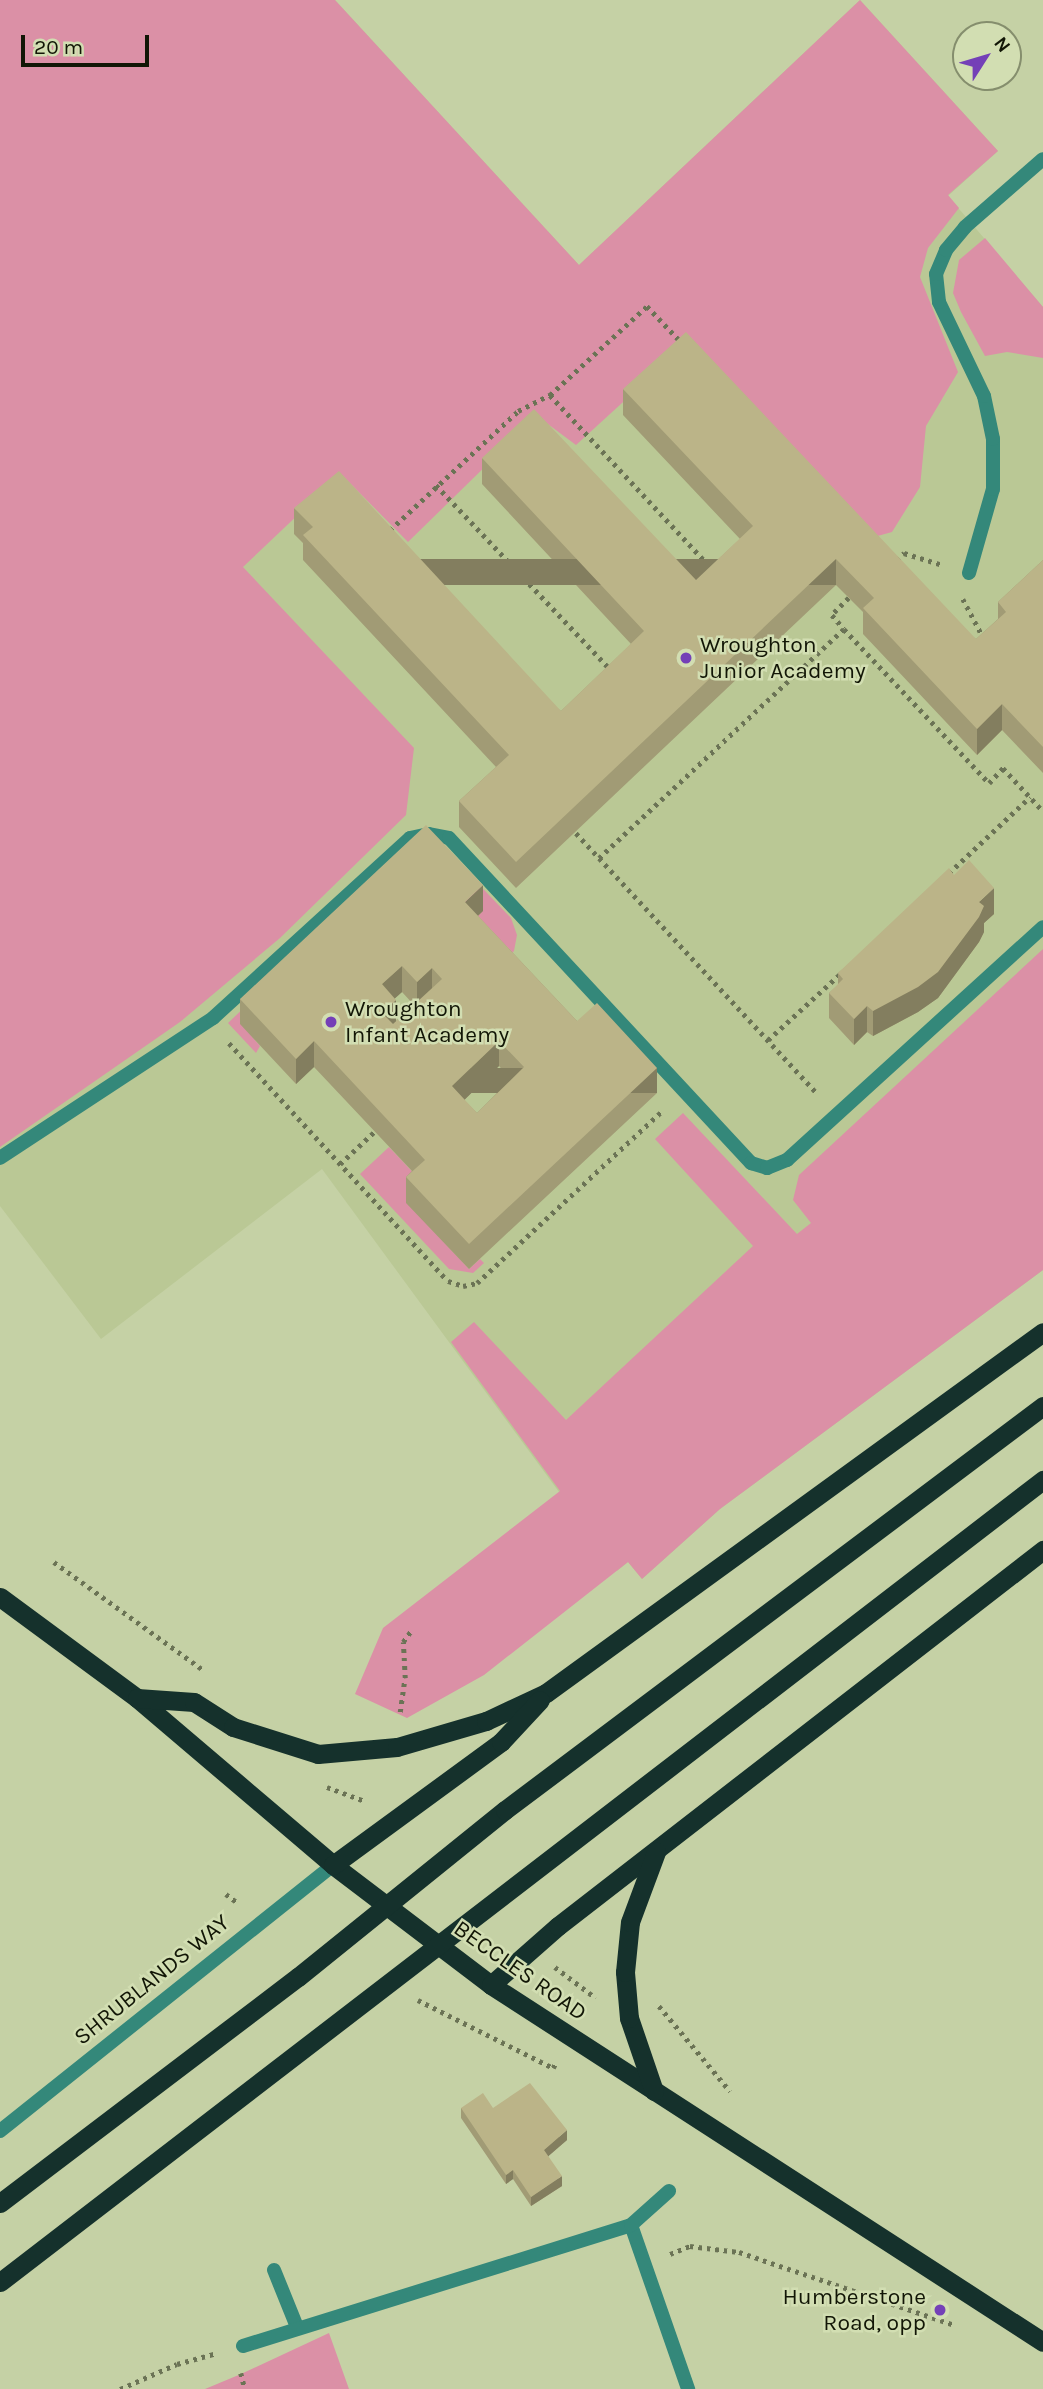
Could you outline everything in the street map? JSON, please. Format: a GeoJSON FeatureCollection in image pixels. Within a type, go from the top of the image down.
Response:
{"type":"FeatureCollection","features":[{"type":"Feature","properties":{"kind":"highway"},"geometry":{"type":"LineString","coordinates":[[137,1698],[194,1702],[233,1727],[272,1741],[340,1754],[397,1747],[486,1721],[546,1693],[1043,1332]]}},
{"type":"Feature","properties":{"kind":"highway"},"geometry":{"type":"LineString","coordinates":[[0,2203],[298,1977],[505,1810],[1043,1406]]}},
{"type":"Feature","properties":{"kind":"highway"},"geometry":{"type":"LineString","coordinates":[[0,2282],[343,2021],[546,1859],[1043,1480]]}},
{"type":"Feature","properties":{"kind":"highway"},"geometry":{"type":"LineString","coordinates":[[491,1986],[558,1926],[1043,1550]]}},
{"type":"Feature","properties":{"kind":"highway","name":"BECCLES ROAD"},"geometry":{"type":"LineString","coordinates":[[0,1597],[137,1698],[333,1865],[491,1986],[1043,2342]]}},
{"type":"Feature","properties":{"kind":"highway"},"geometry":{"type":"LineString","coordinates":[[333,1865],[501,1742],[546,1693]]}},
{"type":"Feature","properties":{"kind":"highway"},"geometry":{"type":"LineString","coordinates":[[654,2091],[628,2002],[625,1972],[630,1922],[657,1851]]}},
{"type":"Feature","properties":{"kind":"street"},"geometry":{"type":"LineString","coordinates":[[969,573],[993,489],[993,439],[984,396],[939,302],[936,274],[946,250],[965,227],[1043,159]]}},
{"type":"Feature","properties":{"kind":"street"},"geometry":{"type":"LineString","coordinates":[[0,1158],[208,1021],[410,838],[429,834],[449,838],[751,1163],[767,1168],[787,1160],[1043,927]]}},
{"type":"Feature","properties":{"kind":"street","name":"SHRUBLANDS WAY"},"geometry":{"type":"LineString","coordinates":[[0,2131],[333,1865]]}},
{"type":"Feature","properties":{"kind":"street"},"geometry":{"type":"LineString","coordinates":[[243,2346],[631,2225],[669,2191]]}},
{"type":"Feature","properties":{"kind":"street"},"geometry":{"type":"LineString","coordinates":[[631,2225],[688,2389]]}},
{"type":"Feature","properties":{"kind":"street"},"geometry":{"type":"LineString","coordinates":[[274,2270],[297,2327]]}},
{"type":"Feature","properties":{"kind":"path"},"geometry":{"type":"LineString","coordinates":[[388,531],[518,411],[550,395],[648,306],[685,346]]}},
{"type":"Feature","properties":{"kind":"path"},"geometry":{"type":"LineString","coordinates":[[550,395],[723,580]]}},
{"type":"Feature","properties":{"kind":"path"},"geometry":{"type":"LineString","coordinates":[[436,485],[620,680]]}},
{"type":"Feature","properties":{"kind":"path"},"geometry":{"type":"LineString","coordinates":[[891,565],[904,553],[969,573],[962,597],[968,617],[984,639]]}},
{"type":"Feature","properties":{"kind":"path"},"geometry":{"type":"LineString","coordinates":[[849,598],[832,615],[844,629],[989,783],[1003,768],[1043,811]]}},
{"type":"Feature","properties":{"kind":"path"},"geometry":{"type":"LineString","coordinates":[[599,858],[844,629]]}},
{"type":"Feature","properties":{"kind":"path"},"geometry":{"type":"LineString","coordinates":[[940,881],[1030,797]]}},
{"type":"Feature","properties":{"kind":"path"},"geometry":{"type":"LineString","coordinates":[[576,833],[836,1114]]}},
{"type":"Feature","properties":{"kind":"path"},"geometry":{"type":"LineString","coordinates":[[768,1040],[849,965]]}},
{"type":"Feature","properties":{"kind":"path"},"geometry":{"type":"LineString","coordinates":[[208,1021],[448,1281],[463,1286],[477,1283],[684,1091]]}},
{"type":"Feature","properties":{"kind":"path"},"geometry":{"type":"LineString","coordinates":[[340,1164],[374,1132]]}},
{"type":"Feature","properties":{"kind":"path"},"geometry":{"type":"LineString","coordinates":[[54,1562],[208,1674]]}},
{"type":"Feature","properties":{"kind":"path"},"geometry":{"type":"LineString","coordinates":[[398,1715],[404,1704],[403,1642],[411,1631]]}},
{"type":"Feature","properties":{"kind":"path"},"geometry":{"type":"LineString","coordinates":[[628,2002],[663,2007],[730,2091]]}},
{"type":"Feature","properties":{"kind":"path"},"geometry":{"type":"LineString","coordinates":[[646,2263],[690,2246],[739,2252],[891,2306],[967,2328]]}},
{"type":"Feature","properties":{"kind":"path"},"geometry":{"type":"LineString","coordinates":[[120,2389],[177,2364],[243,2346]]}},
{"type":"Feature","properties":{"kind":"shaded area","name":"Wroughton Junior Academy"},"geometry":{"type":"Polygon","coordinates":[[[0,0],[335,0],[579,265],[860,0],[998,151],[948,196],[1043,307],[1043,1270],[720,1509],[642,1579],[628,1562],[617,1571],[322,1169],[101,1339],[0,1206],[0,0]]]}},
{"type":"Feature","properties":{"kind":"shaded area"},"geometry":{"type":"Polygon","coordinates":[[[0,0],[335,0],[579,265],[860,0],[998,151],[948,195],[959,208],[928,248],[920,277],[958,372],[926,426],[920,487],[892,532],[874,537],[690,341],[576,445],[537,416],[408,542],[341,474],[243,567],[414,748],[406,815],[280,938],[180,1022],[0,1147],[0,0]]]}},
{"type":"Feature","properties":{"kind":"shaded area"},"geometry":{"type":"Polygon","coordinates":[[[985,238],[1043,307],[1043,358],[1007,352],[985,356],[961,312],[953,293],[959,260],[985,238]]]}},
{"type":"Feature","properties":{"kind":"shaded area"},"geometry":{"type":"Polygon","coordinates":[[[444,848],[511,918],[517,935],[514,951],[500,965],[465,927],[483,910],[241,1024],[260,1046],[256,1053],[228,1023],[393,866],[444,848]]]}},
{"type":"Feature","properties":{"kind":"shaded area"},"geometry":{"type":"Polygon","coordinates":[[[1043,949],[1043,1270],[720,1509],[642,1579],[628,1562],[484,1675],[407,1718],[355,1694],[383,1628],[560,1491],[451,1342],[474,1322],[566,1420],[753,1246],[655,1139],[683,1113],[797,1234],[811,1223],[793,1200],[799,1175],[1043,949]]]}},
{"type":"Feature","properties":{"kind":"shaded area"},"geometry":{"type":"Polygon","coordinates":[[[389,1147],[425,1185],[407,1203],[469,1269],[480,1259],[484,1263],[473,1273],[449,1269],[360,1174],[389,1147]]]}},
{"type":"Feature","properties":{"kind":"shaded area"},"geometry":{"type":"Polygon","coordinates":[[[329,2333],[349,2389],[205,2389],[241,2374],[329,2333]]]}},
{"type":"Feature","properties":{"kind":"building"},"geometry":{"type":"Polygon","coordinates":[[[686,332],[976,639],[1006,612],[998,602],[1043,560],[1043,747],[1002,704],[977,729],[863,608],[874,598],[836,559],[516,862],[459,801],[509,755],[303,535],[313,527],[294,508],[339,471],[561,711],[644,631],[482,458],[534,409],[696,580],[753,526],[623,389],[686,332]]]}},
{"type":"Feature","properties":{"kind":"building"},"geometry":{"type":"Polygon","coordinates":[[[426,825],[483,885],[465,902],[577,1021],[597,1003],[657,1068],[469,1244],[406,1177],[425,1160],[314,1041],[296,1059],[240,999],[426,825]],[[402,966],[382,984],[396,1000],[382,1013],[393,1024],[442,979],[432,968],[417,982],[402,966]],[[499,1041],[452,1086],[477,1113],[524,1067],[499,1041]]]}},
{"type":"Feature","properties":{"kind":"building"},"geometry":{"type":"Polygon","coordinates":[[[969,860],[994,888],[979,902],[984,906],[979,917],[938,972],[918,987],[873,1011],[867,1006],[854,1019],[829,993],[843,979],[838,973],[949,868],[954,875],[969,860]]]}},
{"type":"Feature","properties":{"kind":"building"},"geometry":{"type":"Polygon","coordinates":[[[530,2083],[567,2130],[544,2150],[562,2176],[531,2197],[513,2170],[506,2175],[461,2108],[483,2093],[493,2108],[530,2083]]]}},
{"type":"Feature","properties":{"kind":"place","name":"Wroughton Junior Academy"},"geometry":{"type":"Point","coordinates":[686,658]}},
{"type":"Feature","properties":{"kind":"place","name":"Wroughton Infant Academy"},"geometry":{"type":"Point","coordinates":[331,1022]}},
{"type":"Feature","properties":{"kind":"place","name":"Humberstone Road, opp"},"geometry":{"type":"Point","coordinates":[940,2310]}}]}
